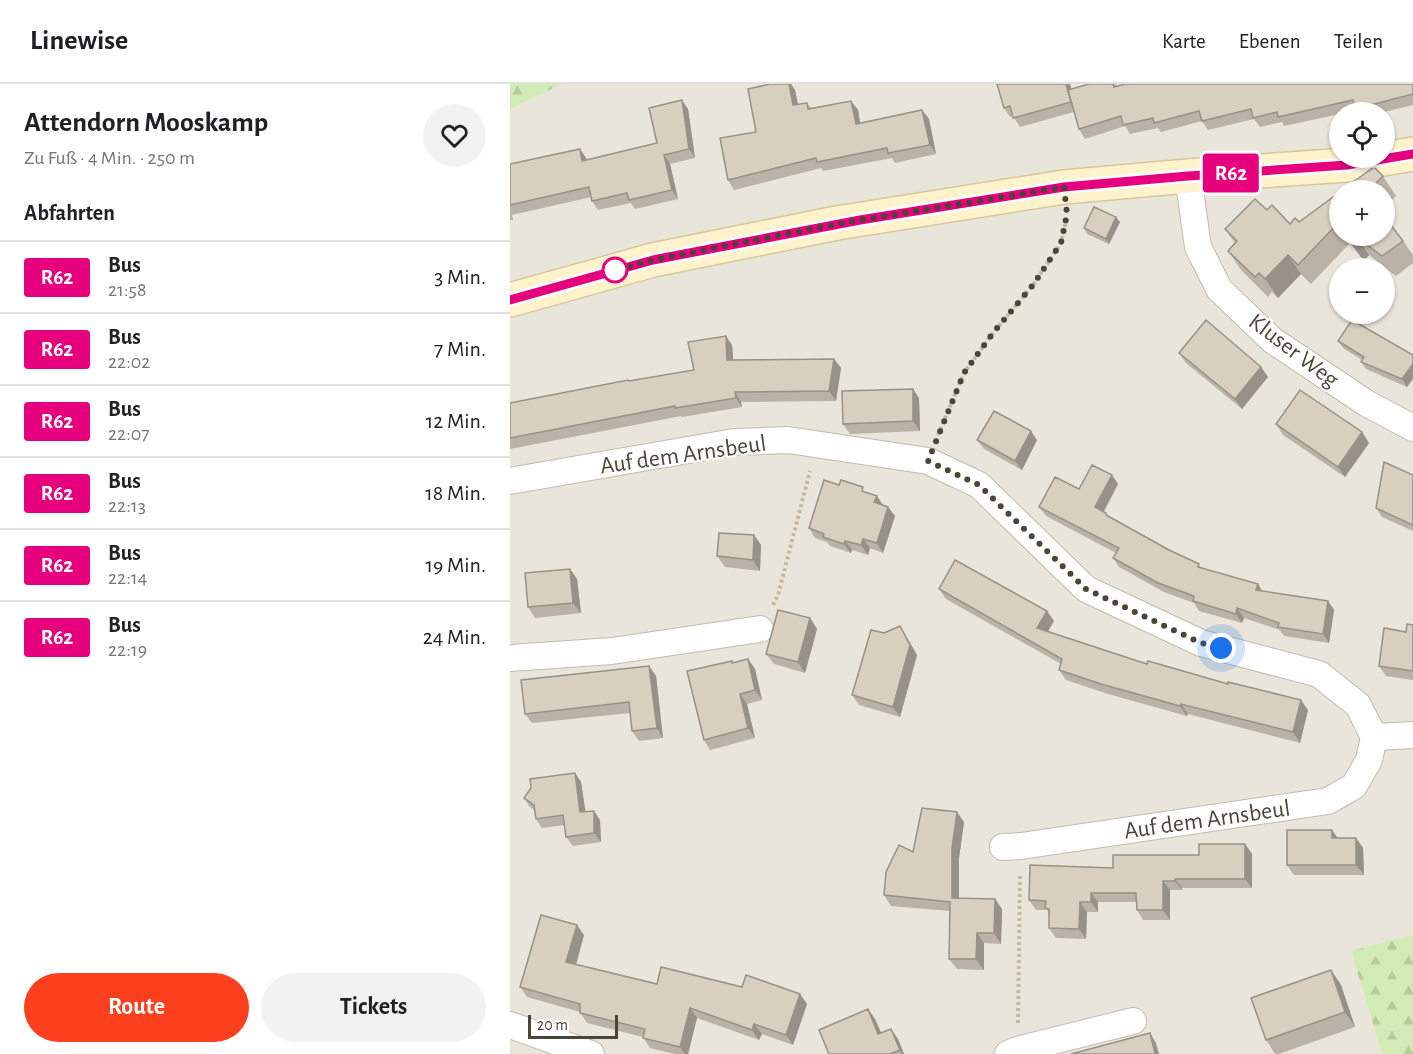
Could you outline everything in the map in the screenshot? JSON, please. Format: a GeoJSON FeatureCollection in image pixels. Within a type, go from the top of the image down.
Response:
{"type":"FeatureCollection","features":[{"type":"Feature","properties":{"kind":"main road"},"geometry":{"type":"LineString","coordinates":[[510,300],[664,257],[837,224],[1064,187],[1347,165],[1413,154]]}},
{"type":"Feature","properties":{"kind":"street","name":"Kluser Weg"},"geometry":{"type":"LineString","coordinates":[[1188,176],[1198,247],[1220,289],[1272,340],[1366,403],[1413,428]]}},
{"type":"Feature","properties":{"kind":"street","name":"Auf dem Arnsbeul"},"geometry":{"type":"LineString","coordinates":[[510,481],[734,442],[788,440],[928,461],[979,485],[1086,589],[1201,643],[1318,674],[1358,705],[1374,736],[1369,760],[1354,786],[1328,801],[1012,847]]}},
{"type":"Feature","properties":{"kind":"street"},"geometry":{"type":"LineString","coordinates":[[510,658],[612,651],[760,629]]}},
{"type":"Feature","properties":{"kind":"street"},"geometry":{"type":"LineString","coordinates":[[1374,736],[1413,735]]}},
{"type":"Feature","properties":{"kind":"street"},"geometry":{"type":"LineString","coordinates":[[1013,1052],[1133,1021]]}},
{"type":"Feature","properties":{"kind":"street"},"geometry":{"type":"LineString","coordinates":[[510,1025],[591,1054]]}},
{"type":"Feature","properties":{"kind":"path"},"geometry":{"type":"LineString","coordinates":[[928,461],[964,373],[993,333],[1033,285],[1061,243],[1067,214],[1064,187]]}},
{"type":"Feature","properties":{"kind":"path"},"geometry":{"type":"LineString","coordinates":[[760,629],[778,595],[817,444]]}},
{"type":"Feature","properties":{"kind":"path"},"geometry":{"type":"LineString","coordinates":[[1012,847],[1013,1052]]}},
{"type":"Feature","properties":{"kind":"shaded area"},"geometry":{"type":"Polygon","coordinates":[[[510,84],[1413,84],[1413,935],[1351,951],[1382,1054],[510,1054],[510,84]]]}},
{"type":"Feature","properties":{"kind":"green space"},"geometry":{"type":"Polygon","coordinates":[[[510,84],[562,84],[510,109],[510,84]]]}},
{"type":"Feature","properties":{"kind":"green space"},"geometry":{"type":"Polygon","coordinates":[[[1413,935],[1413,1054],[1382,1054],[1351,951],[1413,935]]]}},
{"type":"Feature","properties":{"kind":"building"},"geometry":{"type":"Polygon","coordinates":[[[770,84],[789,84],[793,105],[807,103],[808,109],[851,101],[856,124],[922,110],[930,145],[888,153],[887,148],[817,162],[816,158],[728,180],[720,138],[756,132],[748,89],[770,84]]]}},
{"type":"Feature","properties":{"kind":"building"},"geometry":{"type":"Polygon","coordinates":[[[997,84],[1066,84],[1071,102],[1013,118],[1010,106],[1004,108],[997,84]]]}},
{"type":"Feature","properties":{"kind":"building"},"geometry":{"type":"Polygon","coordinates":[[[1089,84],[1113,84],[1114,87],[1125,84],[1413,84],[1413,94],[1382,102],[1353,102],[1353,100],[1329,102],[1329,105],[1278,117],[1277,112],[1253,118],[1251,109],[1202,121],[1199,111],[1154,123],[1153,118],[1123,125],[1121,116],[1079,129],[1068,90],[1089,84]]]}},
{"type":"Feature","properties":{"kind":"building"},"geometry":{"type":"Polygon","coordinates":[[[682,100],[689,149],[664,155],[672,190],[629,200],[627,193],[592,201],[589,187],[510,205],[510,164],[580,149],[582,161],[657,143],[649,108],[682,100]]]}},
{"type":"Feature","properties":{"kind":"building"},"geometry":{"type":"Polygon","coordinates":[[[1373,168],[1383,176],[1379,180],[1356,180],[1373,168]]]}},
{"type":"Feature","properties":{"kind":"building"},"geometry":{"type":"Polygon","coordinates":[[[1255,199],[1267,210],[1272,205],[1290,224],[1295,218],[1299,222],[1329,200],[1329,232],[1298,265],[1288,255],[1265,279],[1259,273],[1255,277],[1228,251],[1237,241],[1225,229],[1255,199]]]}},
{"type":"Feature","properties":{"kind":"building"},"geometry":{"type":"Polygon","coordinates":[[[1094,207],[1116,217],[1106,239],[1084,228],[1094,207]]]}},
{"type":"Feature","properties":{"kind":"building"},"geometry":{"type":"Polygon","coordinates":[[[1395,230],[1403,241],[1382,256],[1368,246],[1395,246],[1395,230]]]}},
{"type":"Feature","properties":{"kind":"building"},"geometry":{"type":"Polygon","coordinates":[[[1206,320],[1261,367],[1235,399],[1179,353],[1206,320]]]}},
{"type":"Feature","properties":{"kind":"building"},"geometry":{"type":"Polygon","coordinates":[[[1349,324],[1359,324],[1413,355],[1413,364],[1402,379],[1361,362],[1364,357],[1338,341],[1349,324]]]}},
{"type":"Feature","properties":{"kind":"building"},"geometry":{"type":"Polygon","coordinates":[[[726,336],[727,360],[834,359],[829,391],[735,392],[736,398],[675,408],[675,406],[510,438],[510,403],[628,380],[694,370],[688,342],[726,336]]]}},
{"type":"Feature","properties":{"kind":"building"},"geometry":{"type":"Polygon","coordinates":[[[913,389],[913,421],[843,424],[842,391],[913,389]]]}},
{"type":"Feature","properties":{"kind":"building"},"geometry":{"type":"Polygon","coordinates":[[[1300,390],[1362,432],[1338,467],[1276,424],[1300,390]]]}},
{"type":"Feature","properties":{"kind":"building"},"geometry":{"type":"Polygon","coordinates":[[[994,411],[1031,431],[1015,461],[977,440],[994,411]]]}},
{"type":"Feature","properties":{"kind":"building"},"geometry":{"type":"Polygon","coordinates":[[[1384,462],[1413,475],[1413,525],[1376,508],[1384,462]]]}},
{"type":"Feature","properties":{"kind":"building"},"geometry":{"type":"Polygon","coordinates":[[[1092,465],[1112,475],[1095,507],[1169,550],[1199,564],[1198,567],[1258,584],[1256,590],[1328,601],[1323,634],[1278,627],[1279,623],[1237,608],[1236,614],[1193,601],[1194,596],[1158,583],[1113,558],[1119,548],[1039,507],[1055,477],[1079,489],[1092,465]]]}},
{"type":"Feature","properties":{"kind":"building"},"geometry":{"type":"Polygon","coordinates":[[[824,480],[839,485],[841,480],[863,487],[862,491],[877,496],[874,502],[888,507],[877,543],[863,539],[861,545],[845,541],[844,544],[823,537],[824,534],[809,528],[824,480]]]}},
{"type":"Feature","properties":{"kind":"building"},"geometry":{"type":"Polygon","coordinates":[[[719,533],[754,535],[753,560],[717,556],[719,533]]]}},
{"type":"Feature","properties":{"kind":"building"},"geometry":{"type":"Polygon","coordinates":[[[955,560],[1047,611],[1037,628],[1147,664],[1148,661],[1228,684],[1228,682],[1301,700],[1293,732],[1181,704],[1180,706],[1059,670],[1062,659],[939,589],[955,560]]]}},
{"type":"Feature","properties":{"kind":"building"},"geometry":{"type":"Polygon","coordinates":[[[570,569],[573,603],[528,607],[525,573],[570,569]]]}},
{"type":"Feature","properties":{"kind":"building"},"geometry":{"type":"Polygon","coordinates":[[[778,610],[810,618],[798,662],[766,654],[778,610]]]}},
{"type":"Feature","properties":{"kind":"building"},"geometry":{"type":"Polygon","coordinates":[[[1407,624],[1413,625],[1413,671],[1379,666],[1384,628],[1406,632],[1407,624]]]}},
{"type":"Feature","properties":{"kind":"building"},"geometry":{"type":"Polygon","coordinates":[[[900,626],[910,645],[893,707],[852,695],[871,630],[884,633],[900,626]]]}},
{"type":"Feature","properties":{"kind":"building"},"geometry":{"type":"Polygon","coordinates":[[[748,659],[755,690],[740,694],[748,728],[704,740],[687,671],[748,659]]]}},
{"type":"Feature","properties":{"kind":"building"},"geometry":{"type":"Polygon","coordinates":[[[649,666],[657,728],[632,731],[629,702],[525,714],[521,680],[649,666]]]}},
{"type":"Feature","properties":{"kind":"building"},"geometry":{"type":"Polygon","coordinates":[[[575,773],[580,812],[594,811],[594,833],[566,837],[563,815],[536,819],[534,805],[524,798],[531,788],[530,779],[575,773]]]}},
{"type":"Feature","properties":{"kind":"building"},"geometry":{"type":"Polygon","coordinates":[[[922,808],[957,812],[952,848],[952,898],[995,899],[994,933],[977,933],[976,959],[949,959],[950,902],[884,895],[886,872],[899,845],[913,852],[922,808]]]}},
{"type":"Feature","properties":{"kind":"building"},"geometry":{"type":"Polygon","coordinates":[[[1287,830],[1332,830],[1332,838],[1356,838],[1356,865],[1287,865],[1287,830]]]}},
{"type":"Feature","properties":{"kind":"building"},"geometry":{"type":"Polygon","coordinates":[[[1199,844],[1245,844],[1245,879],[1163,881],[1163,910],[1137,910],[1136,893],[1091,893],[1091,902],[1080,902],[1079,929],[1049,928],[1049,909],[1045,908],[1046,901],[1029,900],[1030,865],[1113,868],[1113,855],[1199,855],[1199,844]]]}},
{"type":"Feature","properties":{"kind":"building"},"geometry":{"type":"Polygon","coordinates":[[[541,915],[577,925],[566,962],[657,984],[661,967],[742,987],[746,975],[800,994],[786,1035],[754,1024],[752,1030],[690,1008],[680,1047],[643,1038],[645,1029],[580,1013],[580,1004],[520,987],[541,915]]]}},
{"type":"Feature","properties":{"kind":"building"},"geometry":{"type":"Polygon","coordinates":[[[1331,970],[1345,1012],[1266,1040],[1251,998],[1331,970]]]}},
{"type":"Feature","properties":{"kind":"building"},"geometry":{"type":"Polygon","coordinates":[[[868,1009],[878,1034],[891,1029],[900,1050],[890,1054],[829,1054],[819,1030],[868,1009]]]}},
{"type":"Feature","properties":{"kind":"building"},"geometry":{"type":"Polygon","coordinates":[[[1150,1033],[1155,1054],[1071,1054],[1150,1033]]]}},
{"type":"Feature","properties":{"kind":"bus line","name":"R62"},"geometry":{"type":"LineString","coordinates":[[510,300],[653,260],[791,232],[1064,187],[1347,165],[1413,154]]}},
{"type":"Feature","properties":{"kind":"route"},"geometry":{"type":"LineString","coordinates":[[615,270],[612,271],[653,260],[837,224],[1064,187],[1067,214],[1061,243],[1033,285],[993,333],[964,373],[928,461],[979,485],[1086,589],[1201,643],[1221,648]]}}]}
